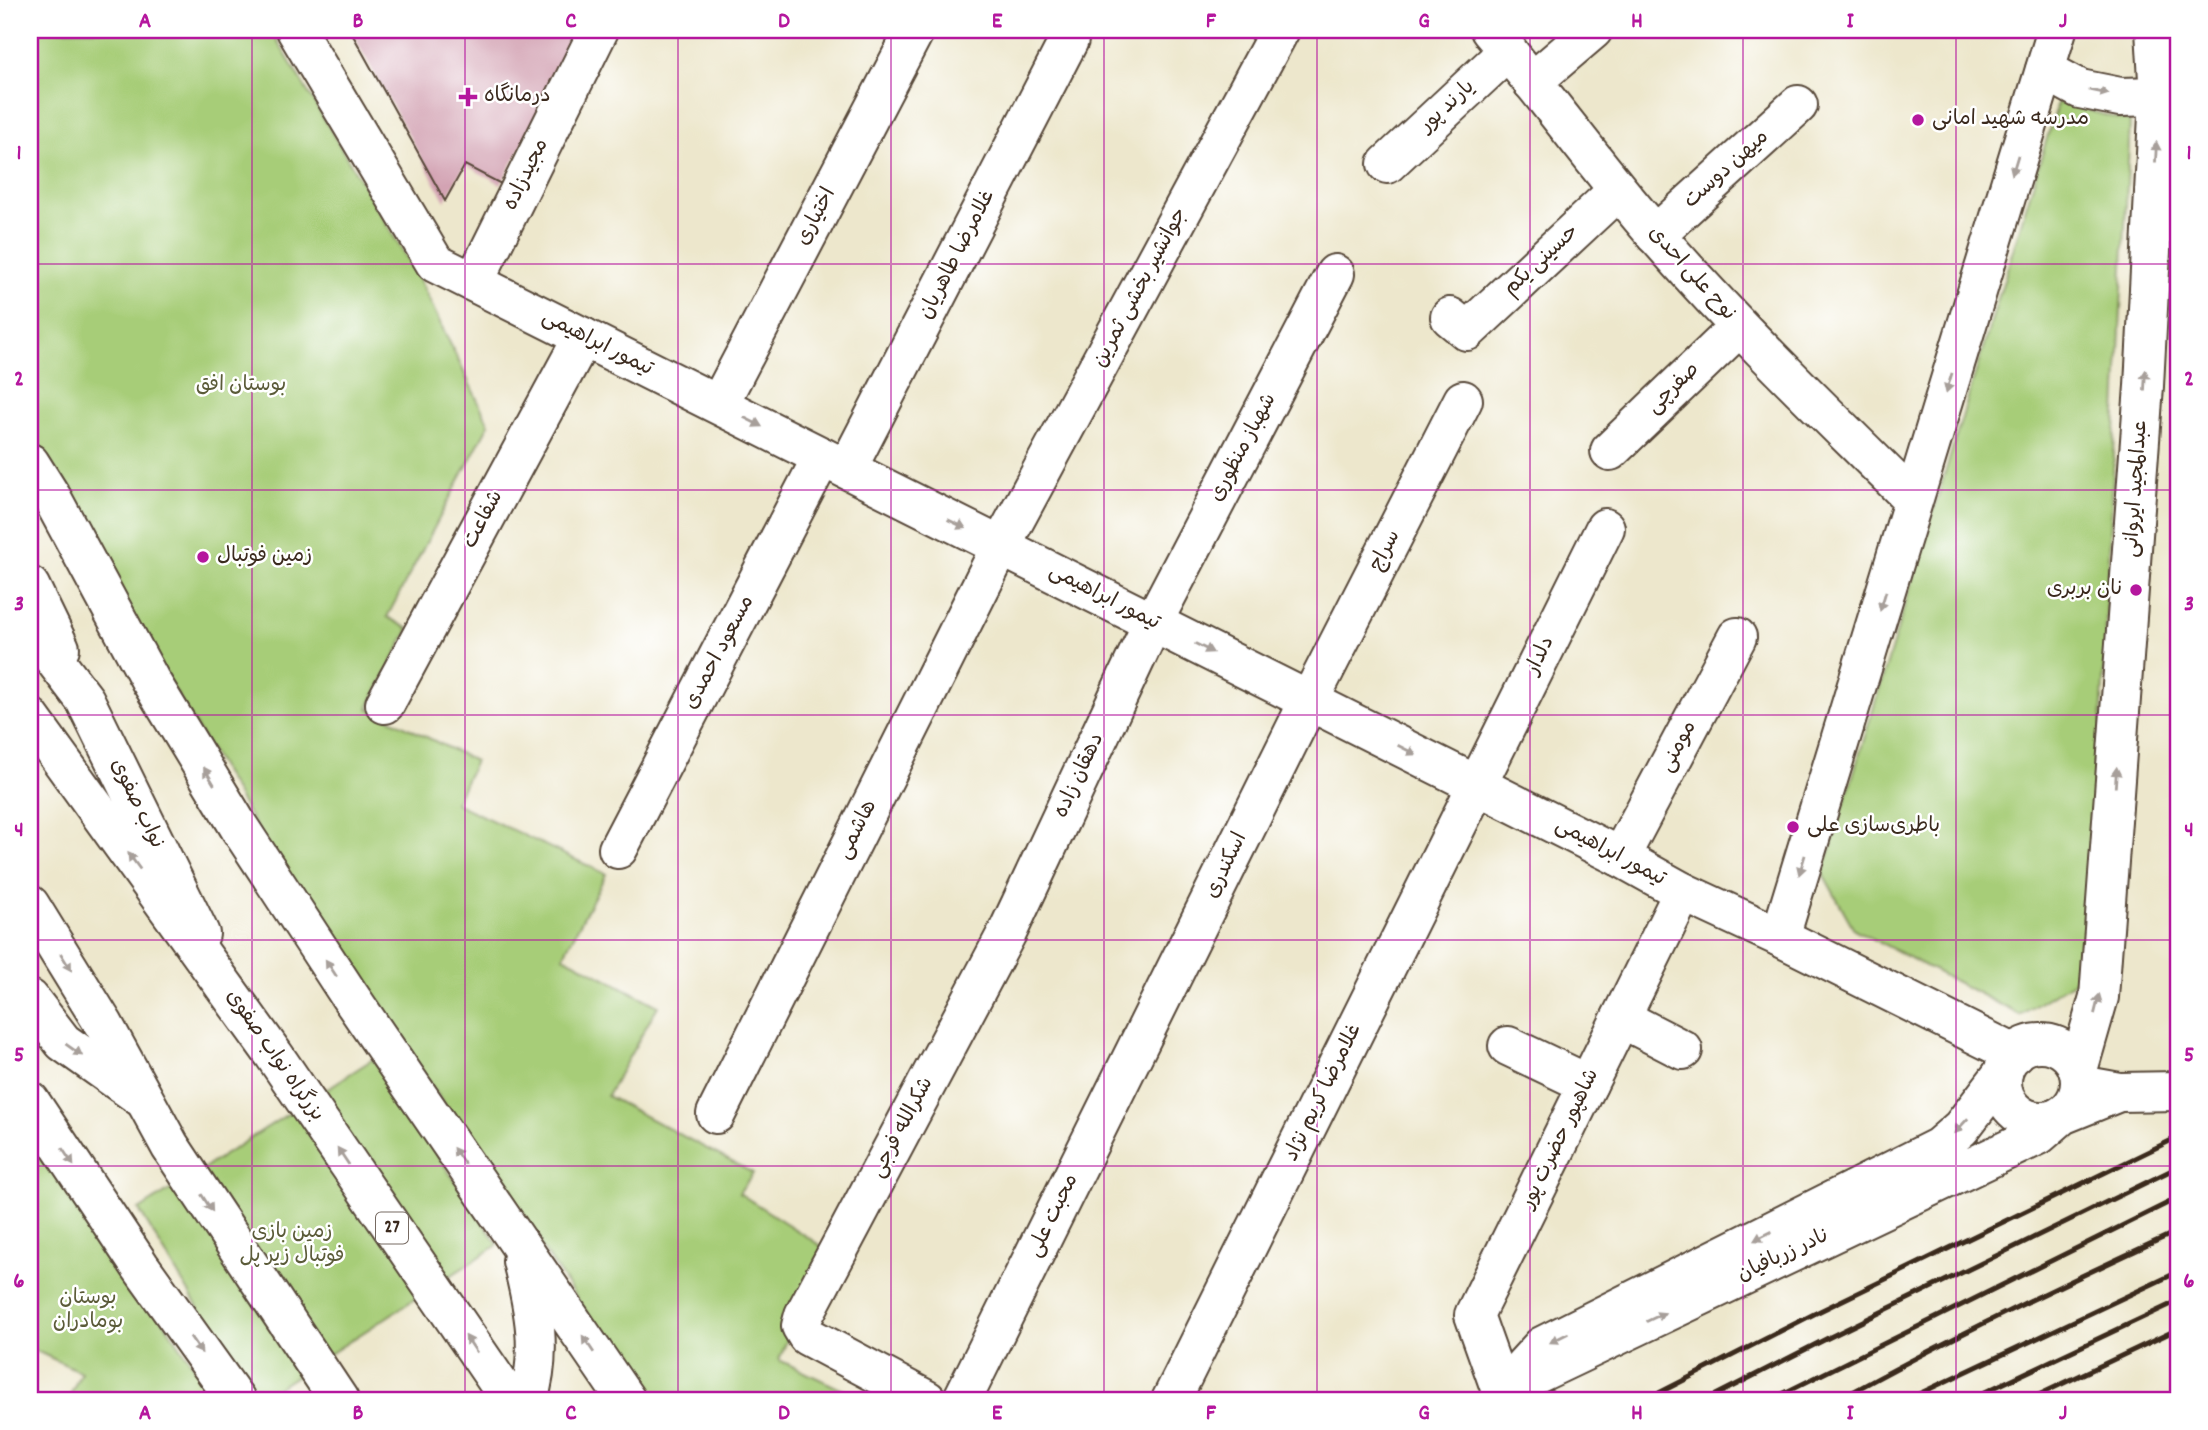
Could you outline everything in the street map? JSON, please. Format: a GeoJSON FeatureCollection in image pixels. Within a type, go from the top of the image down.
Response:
{"type":"FeatureCollection","features":[{"type":"Feature","properties":{"kind":"main road","name":"تیمور ابراهیمی"},"geometry":{"type":"LineString","coordinates":[[296,30],[435,263],[1620,857],[1683,892],[1780,937],[2009,1063]]}},
{"type":"Feature","properties":{"kind":"main road","name":"مجیدزاده"},"geometry":{"type":"LineString","coordinates":[[474,282],[599,30]]}},
{"type":"Feature","properties":{"kind":"main road","name":"اختیاری"},"geometry":{"type":"LineString","coordinates":[[719,404],[915,30]]}},
{"type":"Feature","properties":{"kind":"main road","name":"جوانشیر بخشی ثمرین"},"geometry":{"type":"LineString","coordinates":[[1001,546],[1280,30]]}},
{"type":"Feature","properties":{"kind":"main road"},"geometry":{"type":"LineString","coordinates":[[1532,82],[1593,30]]}},
{"type":"Feature","properties":{"kind":"main road"},"geometry":{"type":"LineString","coordinates":[[1780,937],[2057,30]]}},
{"type":"Feature","properties":{"kind":"main road","name":"عبدالمجید ایروانی"},"geometry":{"type":"LineString","coordinates":[[2074,1090],[2099,997],[2144,386],[2159,96],[2155,30]]}},
{"type":"Feature","properties":{"kind":"main road","name":"غلامرضا طاهریان"},"geometry":{"type":"LineString","coordinates":[[835,463],[1069,40]]}},
{"type":"Feature","properties":{"kind":"main road","name":"نوح علی احدی"},"geometry":{"type":"LineString","coordinates":[[1499,41],[1655,235],[1739,327],[1913,500]]}},
{"type":"Feature","properties":{"kind":"main road","name":"یارند پور"},"geometry":{"type":"LineString","coordinates":[[1387,163],[1499,41]]}},
{"type":"Feature","properties":{"kind":"main road"},"geometry":{"type":"LineString","coordinates":[[2045,70],[2080,89],[2120,97],[2159,96]]}},
{"type":"Feature","properties":{"kind":"main road","name":"میهن دوست"},"geometry":{"type":"LineString","coordinates":[[1655,235],[1798,105]]}},
{"type":"Feature","properties":{"kind":"main road","name":"حسینی یکم"},"geometry":{"type":"LineString","coordinates":[[1459,324],[1617,191]]}},
{"type":"Feature","properties":{"kind":"main road","name":"شهباز منظوری"},"geometry":{"type":"LineString","coordinates":[[1153,622],[1335,274]]}},
{"type":"Feature","properties":{"kind":"main road","name":"صفرچی"},"geometry":{"type":"LineString","coordinates":[[1610,451],[1739,327]]}},
{"type":"Feature","properties":{"kind":"main road","name":"شفاعت"},"geometry":{"type":"LineString","coordinates":[[385,704],[583,337]]}},
{"type":"Feature","properties":{"kind":"main road","name":"سراج"},"geometry":{"type":"LineString","coordinates":[[1309,701],[1462,400]]}},
{"type":"Feature","properties":{"kind":"main road"},"geometry":{"type":"LineString","coordinates":[[30,463],[52,498],[150,680],[239,827],[349,995],[626,1400]]}},
{"type":"Feature","properties":{"kind":"main road","name":"مسعود احمدی"},"geometry":{"type":"LineString","coordinates":[[618,849],[835,463]]}},
{"type":"Feature","properties":{"kind":"main road","name":"دلدار"},"geometry":{"type":"LineString","coordinates":[[1477,785],[1605,528]]}},
{"type":"Feature","properties":{"kind":"main road","name":"هاشمی"},"geometry":{"type":"LineString","coordinates":[[716,1114],[1001,546]]}},
{"type":"Feature","properties":{"kind":"main road"},"geometry":{"type":"LineString","coordinates":[[30,586],[85,700]]}},
{"type":"Feature","properties":{"kind":"main road","name":"دهقان زاده"},"geometry":{"type":"LineString","coordinates":[[1008,931],[1153,622]]}},
{"type":"Feature","properties":{"kind":"main road","name":"نواب صفوی"},"geometry":{"type":"LineString","coordinates":[[30,628],[85,700],[227,989]]}},
{"type":"Feature","properties":{"kind":"main road","name":"مومنی"},"geometry":{"type":"LineString","coordinates":[[1620,857],[1737,637]]}},
{"type":"Feature","properties":{"kind":"main road","name":"اسکندری"},"geometry":{"type":"LineString","coordinates":[[1146,1031],[1309,701]]}},
{"type":"Feature","properties":{"kind":"main road","name":"بزرگراه نواب صفوی"},"geometry":{"type":"LineString","coordinates":[[30,717],[274,1055],[510,1400]]}},
{"type":"Feature","properties":{"kind":"main road","name":"غلامرضا کریم نژاد"},"geometry":{"type":"LineString","coordinates":[[1171,1400],[1477,785]]}},
{"type":"Feature","properties":{"kind":"main road","name":"شاهپور حضرت پور"},"geometry":{"type":"LineString","coordinates":[[1491,1396],[1474,1315],[1683,892]]}},
{"type":"Feature","properties":{"kind":"main road"},"geometry":{"type":"LineString","coordinates":[[30,905],[104,1025],[170,1146],[339,1400]]}},
{"type":"Feature","properties":{"kind":"main road","name":"شکرالله فرجی"},"geometry":{"type":"LineString","coordinates":[[928,1400],[807,1336],[801,1326],[804,1315],[1008,931]]}},
{"type":"Feature","properties":{"kind":"main road"},"geometry":{"type":"LineString","coordinates":[[30,999],[63,1042],[142,1098]]}},
{"type":"Feature","properties":{"kind":"main road"},"geometry":{"type":"LineString","coordinates":[[1620,1018],[1684,1050]]}},
{"type":"Feature","properties":{"kind":"main road","name":"محبت علی"},"geometry":{"type":"LineString","coordinates":[[962,1400],[1146,1031]]}},
{"type":"Feature","properties":{"kind":"main road"},"geometry":{"type":"LineString","coordinates":[[2039,1044],[2063,1049],[2072,1059],[2074,1090],[2050,1120],[2024,1118],[2013,1110],[2006,1099],[2003,1086],[2009,1063],[2026,1047],[2039,1044]]}},
{"type":"Feature","properties":{"kind":"main road"},"geometry":{"type":"LineString","coordinates":[[1508,1045],[1588,1084]]}},
{"type":"Feature","properties":{"kind":"main road","name":"نادر زربافیان"},"geometry":{"type":"LineString","coordinates":[[1491,1396],[1542,1346],[1939,1147],[1961,1128],[2009,1063]]}},
{"type":"Feature","properties":{"kind":"main road"},"geometry":{"type":"LineString","coordinates":[[2074,1090],[2178,1091]]}},
{"type":"Feature","properties":{"kind":"main road","name":"نادر زربافیان"},"geometry":{"type":"LineString","coordinates":[[1491,1396],[2039,1135],[2074,1090]]}},
{"type":"Feature","properties":{"kind":"main road"},"geometry":{"type":"LineString","coordinates":[[30,1101],[140,1266],[236,1400]]}},
{"type":"Feature","properties":{"kind":"main road"},"geometry":{"type":"LineString","coordinates":[[516,1238],[534,1308],[535,1346],[532,1386],[528,1400]]}},
{"type":"Feature","properties":{"kind":"green space","name":"بوستان افق"},"geometry":{"type":"Polygon","coordinates":[[[30,30],[271,30],[419,279],[489,424],[387,617],[409,629],[368,708],[475,761],[455,803],[606,874],[563,956],[658,1006],[607,1096],[753,1173],[739,1193],[824,1248],[779,1360],[864,1400],[646,1400],[262,837],[146,642],[30,433],[30,30]]]}},
{"type":"Feature","properties":{"kind":"green space"},"geometry":{"type":"Polygon","coordinates":[[[2058,102],[2130,122],[2089,972],[2020,1015],[1854,929],[1823,874],[2058,102]]]}},
{"type":"Feature","properties":{"kind":"green space","name":"زمین بازی فوتبال زیر پل"},"geometry":{"type":"Polygon","coordinates":[[[373,1059],[498,1245],[259,1400],[254,1400],[139,1210],[373,1059]]]}},
{"type":"Feature","properties":{"kind":"green space","name":"بوستان بومادران"},"geometry":{"type":"Polygon","coordinates":[[[30,1126],[217,1400],[68,1400],[81,1372],[30,1348],[30,1126]]]}},
{"type":"Feature","properties":{"kind":"building","name":"درمانگاه"},"geometry":{"type":"Polygon","coordinates":[[[350,30],[586,30],[501,184],[465,165],[445,201],[350,30]]]}},
{"type":"Feature","properties":{"kind":"railway"},"geometry":{"type":"LineString","coordinates":[[1645,1400],[1816,1313],[2178,1137]]}},
{"type":"Feature","properties":{"kind":"railway"},"geometry":{"type":"LineString","coordinates":[[1706,1400],[2178,1167]]}},
{"type":"Feature","properties":{"kind":"railway"},"geometry":{"type":"LineString","coordinates":[[1770,1400],[2178,1198]]}},
{"type":"Feature","properties":{"kind":"railway"},"geometry":{"type":"LineString","coordinates":[[1838,1400],[2007,1312],[2178,1231]]}},
{"type":"Feature","properties":{"kind":"railway"},"geometry":{"type":"LineString","coordinates":[[1906,1400],[2178,1272]]}},
{"type":"Feature","properties":{"kind":"railway"},"geometry":{"type":"LineString","coordinates":[[1968,1400],[2178,1301]]}},
{"type":"Feature","properties":{"kind":"railway"},"geometry":{"type":"LineString","coordinates":[[2028,1400],[2178,1329]]}},
{"type":"Feature","properties":{"kind":"place","name":"درمانگاه"},"geometry":{"type":"Point","coordinates":[468,97]}},
{"type":"Feature","properties":{"kind":"place","name":"مدرسه شهید امانی"},"geometry":{"type":"Point","coordinates":[1918,120]}},
{"type":"Feature","properties":{"kind":"place","name":"زمین فوتبال"},"geometry":{"type":"Point","coordinates":[203,557]}},
{"type":"Feature","properties":{"kind":"place","name":"نان بربری"},"geometry":{"type":"Point","coordinates":[2136,590]}},
{"type":"Feature","properties":{"kind":"place","name":"باطری‌سازی علی"},"geometry":{"type":"Point","coordinates":[1793,827]}}]}
